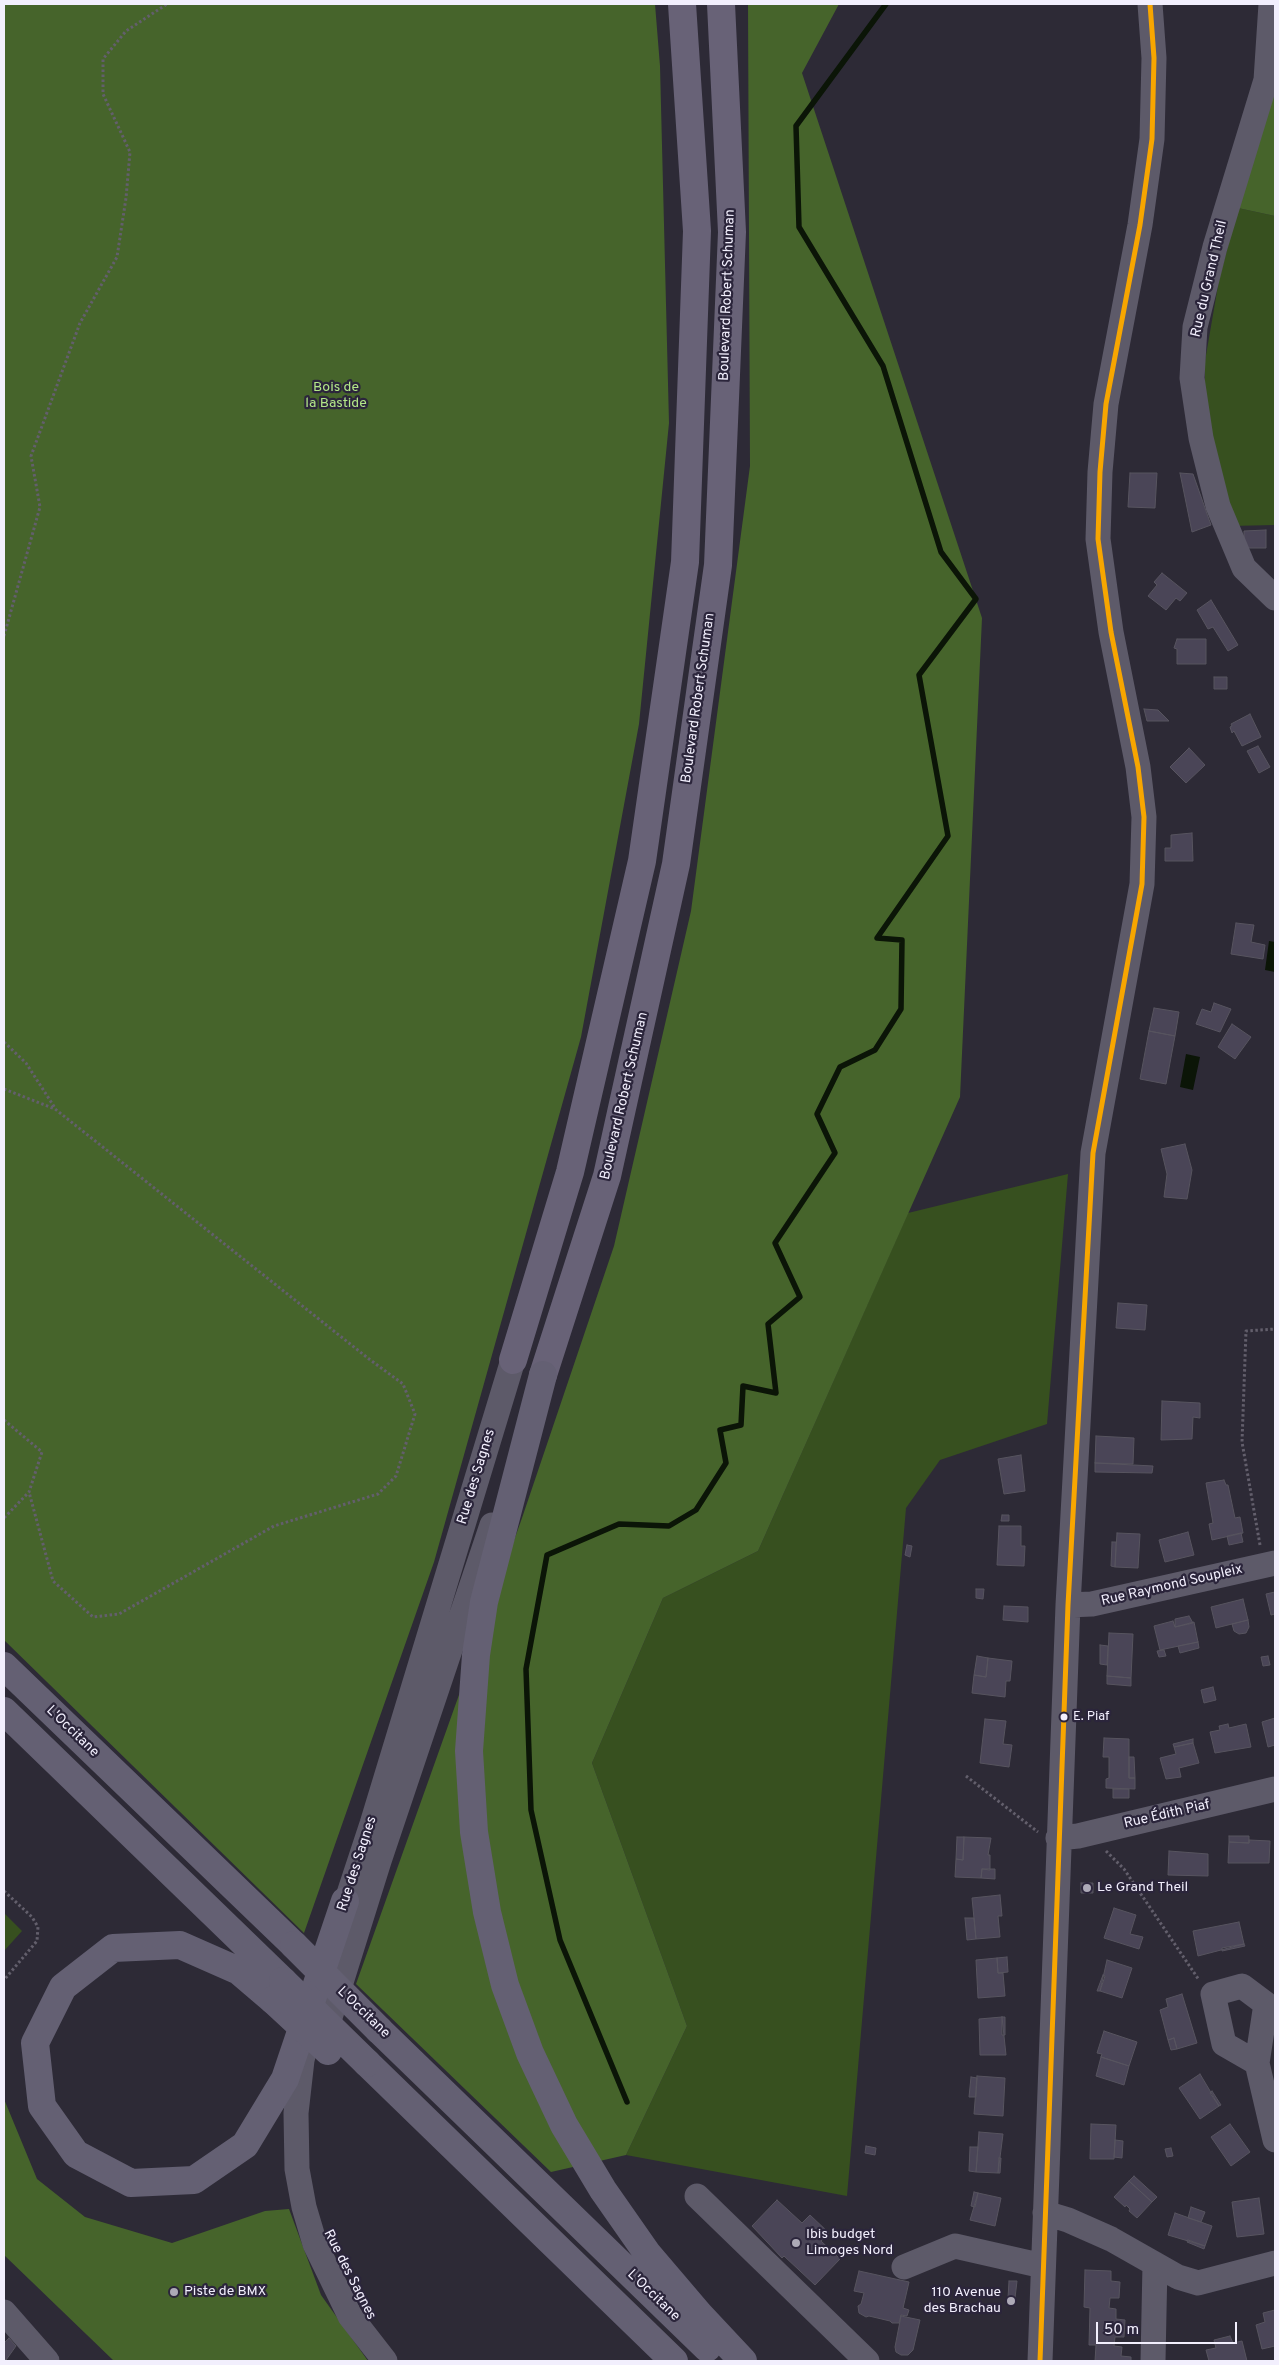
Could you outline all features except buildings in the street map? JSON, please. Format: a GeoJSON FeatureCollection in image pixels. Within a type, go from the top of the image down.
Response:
{"type":"FeatureCollection","features":[{"type":"Feature","properties":{"kind":"highway"},"geometry":{"type":"LineString","coordinates":[[543,1375],[484,1602],[476,1655],[470,1751],[474,1832],[487,1912],[505,1986],[530,2053],[564,2125],[603,2190],[647,2253],[699,2314],[744,2361]]}},
{"type":"Feature","properties":{"kind":"highway","name":"L'Occitane"},"geometry":{"type":"LineString","coordinates":[[4,1666],[294,1945],[379,2030],[721,2361]]}},
{"type":"Feature","properties":{"kind":"highway"},"geometry":{"type":"LineString","coordinates":[[4,1711],[278,1990],[367,2063],[674,2361]]}},
{"type":"Feature","properties":{"kind":"highway"},"geometry":{"type":"LineString","coordinates":[[278,1990],[180,1945],[113,1948],[63,1987],[35,2043],[42,2106],[76,2154],[130,2183],[194,2180],[231,2155],[245,2145],[285,2079],[345,1901]]}},
{"type":"Feature","properties":{"kind":"main road"},"geometry":{"type":"LineString","coordinates":[[513,1360],[570,1172],[642,861],[685,562],[697,231],[682,4]]}},
{"type":"Feature","properties":{"kind":"main road","name":"Boulevard Robert Schuman"},"geometry":{"type":"LineString","coordinates":[[543,1375],[607,1176],[674,873],[718,565],[732,232],[721,4]]}},
{"type":"Feature","properties":{"kind":"street"},"geometry":{"type":"LineString","coordinates":[[1040,2361],[1068,1605],[1093,1153],[1142,884],[1144,817],[1138,767],[1111,632],[1098,539],[1100,472],[1106,404],[1140,225],[1152,139],[1154,58],[1150,4]]}},
{"type":"Feature","properties":{"kind":"street","name":"Rue du Grand Theil"},"geometry":{"type":"LineString","coordinates":[[1271,4],[1266,80],[1211,264],[1195,327],[1192,378],[1201,438],[1218,506],[1244,568],[1275,598]]}},
{"type":"Feature","properties":{"kind":"street","name":"Rue des Sagnes"},"geometry":{"type":"LineString","coordinates":[[385,2361],[350,2316],[316,2244],[304,2207],[297,2169],[296,2113],[302,2060],[345,1901],[372,1824],[513,1360]]}},
{"type":"Feature","properties":{"kind":"street","name":"Rue des Sagnes"},"geometry":{"type":"LineString","coordinates":[[405,2361],[377,2332],[340,2263],[322,2221],[314,2177],[310,2095],[317,2059],[379,1861],[543,1375]]}},
{"type":"Feature","properties":{"kind":"street","name":"Rue Raymond Soupleix"},"geometry":{"type":"LineString","coordinates":[[1068,1605],[1092,1604],[1268,1554]]}},
{"type":"Feature","properties":{"kind":"street","name":"Rue Édith Piaf"},"geometry":{"type":"LineString","coordinates":[[1058,1838],[1078,1836],[1275,1789]]}},
{"type":"Feature","properties":{"kind":"street"},"geometry":{"type":"LineString","coordinates":[[1257,2063],[1224,2044],[1213,1994],[1242,1986],[1266,2004],[1257,2063],[1275,2140]]}},
{"type":"Feature","properties":{"kind":"street"},"geometry":{"type":"LineString","coordinates":[[697,2196],[867,2361]]}},
{"type":"Feature","properties":{"kind":"street"},"geometry":{"type":"LineString","coordinates":[[1045,2213],[1068,2220],[1111,2239],[1178,2277],[1198,2283],[1275,2263]]}},
{"type":"Feature","properties":{"kind":"street"},"geometry":{"type":"LineString","coordinates":[[904,2266],[955,2246],[1043,2266]]}},
{"type":"Feature","properties":{"kind":"street"},"geometry":{"type":"LineString","coordinates":[[1153,2361],[1155,2264]]}},
{"type":"Feature","properties":{"kind":"street"},"geometry":{"type":"LineString","coordinates":[[4,2312],[47,2361]]}},
{"type":"Feature","properties":{"kind":"path"},"geometry":{"type":"LineString","coordinates":[[4,636],[40,507],[31,456],[80,323],[117,257],[126,198],[130,152],[103,94],[103,59],[126,31],[167,4]]}},
{"type":"Feature","properties":{"kind":"path"},"geometry":{"type":"LineString","coordinates":[[4,1042],[26,1063],[55,1109]]}},
{"type":"Feature","properties":{"kind":"path"},"geometry":{"type":"LineString","coordinates":[[4,1089],[55,1109],[353,1347],[403,1384],[415,1414],[396,1476],[378,1494],[274,1526],[119,1614],[93,1617],[53,1581],[29,1492]]}},
{"type":"Feature","properties":{"kind":"path"},"geometry":{"type":"LineString","coordinates":[[1268,1554],[1242,1442],[1246,1331],[1275,1329]]}},
{"type":"Feature","properties":{"kind":"path"},"geometry":{"type":"LineString","coordinates":[[4,1420],[42,1452],[29,1492],[4,1518]]}},
{"type":"Feature","properties":{"kind":"path"},"geometry":{"type":"LineString","coordinates":[[966,1776],[1039,1833],[1058,1838]]}},
{"type":"Feature","properties":{"kind":"path"},"geometry":{"type":"LineString","coordinates":[[1104,1849],[1124,1869],[1202,1985],[1213,1994]]}},
{"type":"Feature","properties":{"kind":"path"},"geometry":{"type":"LineString","coordinates":[[4,1891],[32,1917],[38,1927],[36,1941],[4,1980]]}},
{"type":"Feature","properties":{"kind":"green space","name":"Bois de la Bastide"},"geometry":{"type":"Polygon","coordinates":[[[4,4],[655,4],[660,66],[669,423],[639,724],[581,1037],[434,1562],[304,1933],[4,1640],[4,4]]]}},
{"type":"Feature","properties":{"kind":"green space"},"geometry":{"type":"Polygon","coordinates":[[[748,4],[839,4],[802,73],[982,618],[960,1097],[758,1551],[663,1598],[592,1763],[687,2026],[626,2155],[551,2172],[356,1984],[522,1518],[614,1246],[691,911],[750,466],[748,4]]]}},
{"type":"Feature","properties":{"kind":"green space"},"geometry":{"type":"Polygon","coordinates":[[[1275,71],[1275,216],[1238,208],[1275,71]]]}},
{"type":"Feature","properties":{"kind":"green space"},"geometry":{"type":"Polygon","coordinates":[[[1238,208],[1275,216],[1275,525],[1231,526],[1205,415],[1205,361],[1219,280],[1238,208]]]}},
{"type":"Feature","properties":{"kind":"green space"},"geometry":{"type":"Polygon","coordinates":[[[1068,1174],[1047,1424],[940,1460],[906,1508],[847,2196],[626,2155],[687,2026],[592,1763],[663,1598],[758,1551],[908,1213],[1068,1174]]]}},
{"type":"Feature","properties":{"kind":"green space"},"geometry":{"type":"Polygon","coordinates":[[[4,1913],[22,1931],[4,1951],[4,1913]]]}},
{"type":"Feature","properties":{"kind":"green space"},"geometry":{"type":"Polygon","coordinates":[[[4,2099],[37,2179],[85,2217],[172,2243],[265,2211],[289,2209],[321,2295],[368,2361],[114,2361],[4,2255],[4,2099]]]}},
{"type":"Feature","properties":{"kind":"shaded area"},"geometry":{"type":"Polygon","coordinates":[[[1269,941],[1275,942],[1275,972],[1265,970],[1269,941]]]}},
{"type":"Feature","properties":{"kind":"shaded area"},"geometry":{"type":"Polygon","coordinates":[[[1186,1054],[1200,1057],[1193,1090],[1180,1087],[1186,1054]]]}},
{"type":"Feature","properties":{"kind":"waterway"},"geometry":{"type":"LineString","coordinates":[[627,2102],[560,1940],[531,1810],[526,1669],[547,1555],[619,1524],[669,1526],[696,1510],[726,1463],[720,1430],[741,1425],[743,1386],[776,1393],[768,1324],[800,1297],[775,1243],[835,1153],[817,1114],[840,1067],[875,1050],[901,1009],[902,940],[877,938],[948,836],[919,675],[976,599],[941,552],[883,366],[799,227],[796,126],[886,4]]}},
{"type":"Feature","properties":{"kind":"transit line"},"geometry":{"type":"LineString","coordinates":[[1040,2361],[1068,1605],[1093,1153],[1142,884],[1144,817],[1138,767],[1111,632],[1098,539],[1100,472],[1106,404],[1140,225],[1152,139],[1154,58],[1150,4]]}},
{"type":"Feature","properties":{"kind":"place","name":"E. Piaf"},"geometry":{"type":"Point","coordinates":[1064,1717]}},
{"type":"Feature","properties":{"kind":"place","name":"Le Grand Theil"},"geometry":{"type":"Point","coordinates":[1087,1888]}},
{"type":"Feature","properties":{"kind":"place","name":"Ibis budget Limoges Nord"},"geometry":{"type":"Point","coordinates":[796,2243]}},
{"type":"Feature","properties":{"kind":"place","name":"Piste de BMX"},"geometry":{"type":"Point","coordinates":[174,2292]}},
{"type":"Feature","properties":{"kind":"place","name":"110 Avenue des Brachau"},"geometry":{"type":"Point","coordinates":[1011,2301]}}]}
